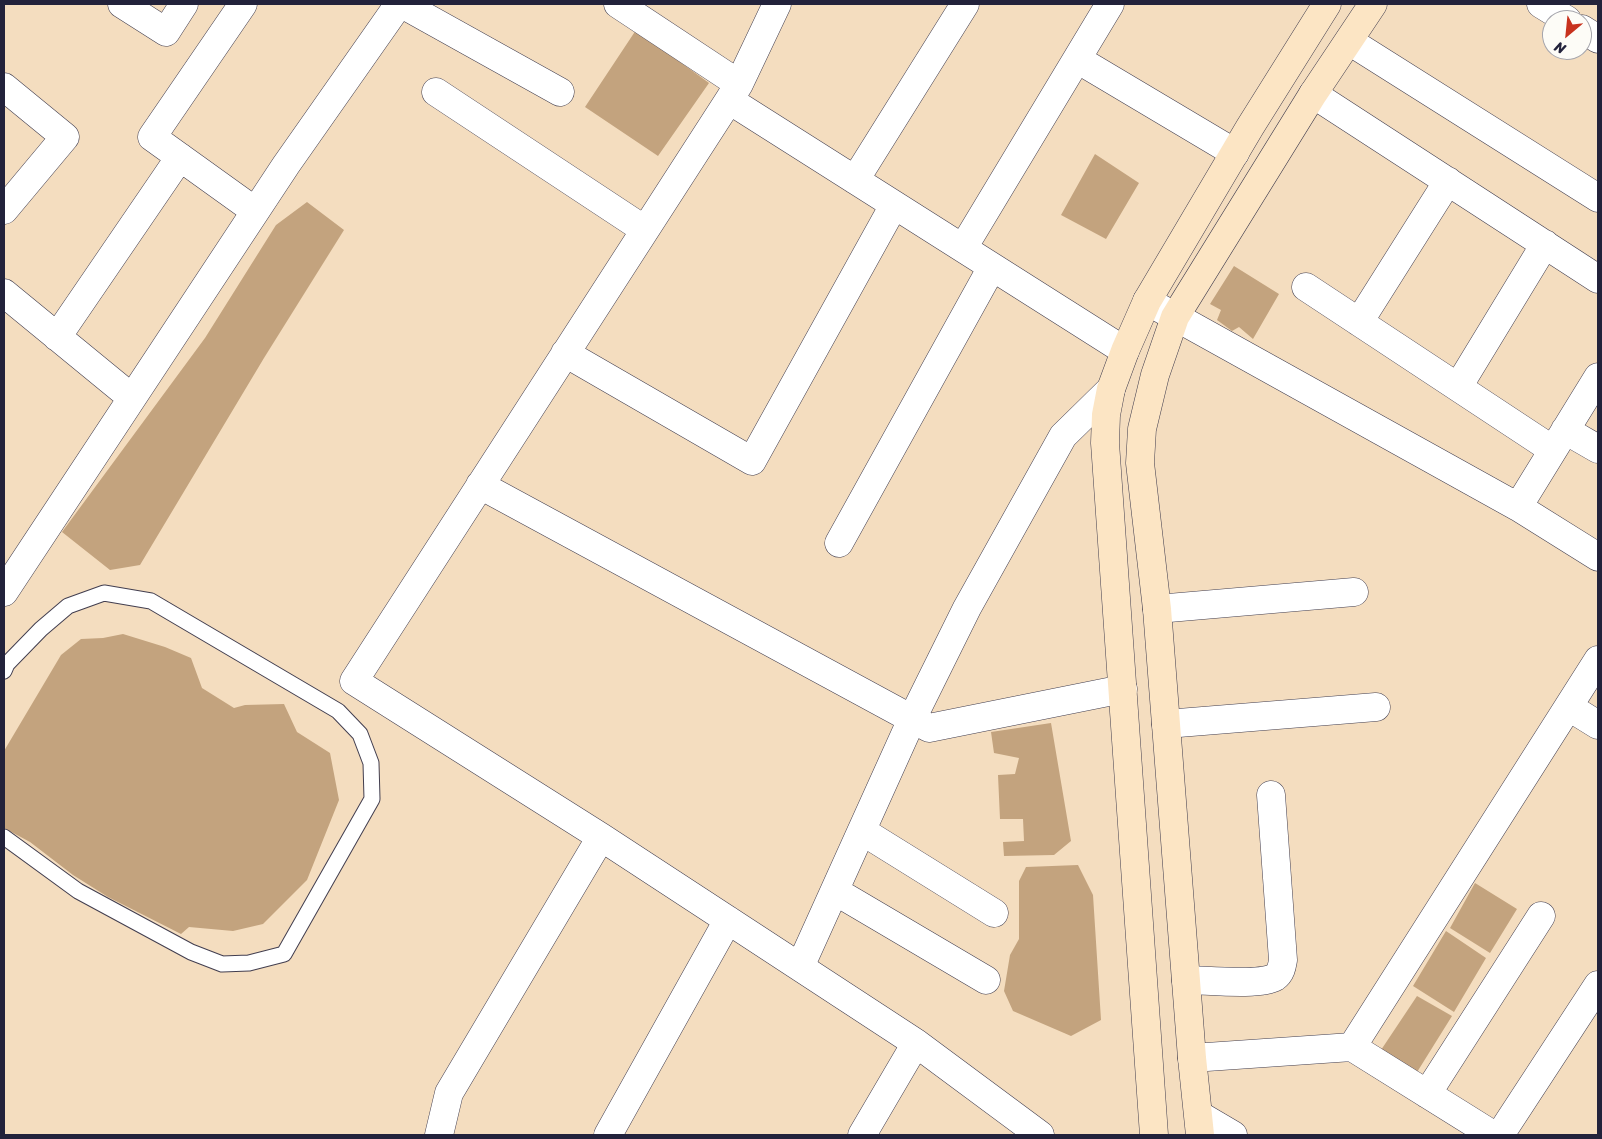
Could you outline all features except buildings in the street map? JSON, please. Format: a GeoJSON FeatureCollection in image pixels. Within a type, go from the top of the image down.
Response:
{"type":"FeatureCollection","features":[{"type":"Feature","properties":{"kind":"street"},"geometry":{"type":"LineString","coordinates":[[122,4],[166,32],[184,4]]}},
{"type":"Feature","properties":{"kind":"street"},"geometry":{"type":"LineString","coordinates":[[243,4],[152,137],[256,211]]}},
{"type":"Feature","properties":{"kind":"street"},"geometry":{"type":"LineString","coordinates":[[4,592],[286,165],[401,4],[560,92]]}},
{"type":"Feature","properties":{"kind":"street"},"geometry":{"type":"LineString","coordinates":[[618,4],[855,180],[1125,351]]}},
{"type":"Feature","properties":{"kind":"street"},"geometry":{"type":"LineString","coordinates":[[777,4],[734,92],[354,681],[601,837],[916,1043],[1040,1135]]}},
{"type":"Feature","properties":{"kind":"street"},"geometry":{"type":"LineString","coordinates":[[855,180],[965,4]]}},
{"type":"Feature","properties":{"kind":"street"},"geometry":{"type":"LineString","coordinates":[[963,248],[1110,4]]}},
{"type":"Feature","properties":{"kind":"street"},"geometry":{"type":"LineString","coordinates":[[1154,1135],[1105,443],[1106,415],[1110,389],[1147,302],[1250,127],[1327,4]]}},
{"type":"Feature","properties":{"kind":"street"},"geometry":{"type":"LineString","coordinates":[[1233,1135],[1200,1125],[1192,1058],[1157,610],[1140,464],[1142,429],[1155,375],[1175,317],[1313,94],[1373,4]]}},
{"type":"Feature","properties":{"kind":"street"},"geometry":{"type":"LineString","coordinates":[[1349,41],[1598,198]]}},
{"type":"Feature","properties":{"kind":"street"},"geometry":{"type":"LineString","coordinates":[[1077,59],[1235,153]]}},
{"type":"Feature","properties":{"kind":"street"},"geometry":{"type":"LineString","coordinates":[[4,87],[65,136],[4,210]]}},
{"type":"Feature","properties":{"kind":"street"},"geometry":{"type":"LineString","coordinates":[[436,92],[645,230]]}},
{"type":"Feature","properties":{"kind":"street"},"geometry":{"type":"LineString","coordinates":[[1313,94],[1598,279]]}},
{"type":"Feature","properties":{"kind":"street"},"geometry":{"type":"LineString","coordinates":[[57,337],[180,156]]}},
{"type":"Feature","properties":{"kind":"street"},"geometry":{"type":"LineString","coordinates":[[1359,322],[1448,181]]}},
{"type":"Feature","properties":{"kind":"street"},"geometry":{"type":"LineString","coordinates":[[565,353],[752,461],[894,205]]}},
{"type":"Feature","properties":{"kind":"street"},"geometry":{"type":"LineString","coordinates":[[1458,387],[1545,244]]}},
{"type":"Feature","properties":{"kind":"street"},"geometry":{"type":"LineString","coordinates":[[838,543],[992,267]]}},
{"type":"Feature","properties":{"kind":"street"},"geometry":{"type":"LineString","coordinates":[[1306,287],[1458,387],[1559,440],[1598,449]]}},
{"type":"Feature","properties":{"kind":"street"},"geometry":{"type":"LineString","coordinates":[[4,293],[132,398]]}},
{"type":"Feature","properties":{"kind":"street"},"geometry":{"type":"LineString","coordinates":[[1147,302],[1518,507],[1598,557]]}},
{"type":"Feature","properties":{"kind":"street"},"geometry":{"type":"LineString","coordinates":[[1518,507],[1598,377]]}},
{"type":"Feature","properties":{"kind":"street"},"geometry":{"type":"LineString","coordinates":[[800,967],[912,719],[967,608],[1063,436],[1110,389]]}},
{"type":"Feature","properties":{"kind":"street"},"geometry":{"type":"LineString","coordinates":[[480,485],[929,728],[1123,689]]}},
{"type":"Feature","properties":{"kind":"street"},"geometry":{"type":"LineString","coordinates":[[1157,610],[1354,592]]}},
{"type":"Feature","properties":{"kind":"street"},"geometry":{"type":"LineString","coordinates":[[1352,1047],[1598,660]]}},
{"type":"Feature","properties":{"kind":"street"},"geometry":{"type":"LineString","coordinates":[[1569,706],[1598,725]]}},
{"type":"Feature","properties":{"kind":"street"},"geometry":{"type":"LineString","coordinates":[[1166,724],[1376,707]]}},
{"type":"Feature","properties":{"kind":"street"},"geometry":{"type":"LineString","coordinates":[[1186,980],[1265,981],[1277,976],[1281,968],[1283,960],[1271,795]]}},
{"type":"Feature","properties":{"kind":"street"},"geometry":{"type":"LineString","coordinates":[[862,831],[994,913]]}},
{"type":"Feature","properties":{"kind":"street"},"geometry":{"type":"LineString","coordinates":[[440,1135],[449,1092],[601,837]]}},
{"type":"Feature","properties":{"kind":"street"},"geometry":{"type":"LineString","coordinates":[[835,891],[986,980]]}},
{"type":"Feature","properties":{"kind":"street"},"geometry":{"type":"LineString","coordinates":[[1427,1094],[1541,916]]}},
{"type":"Feature","properties":{"kind":"street"},"geometry":{"type":"LineString","coordinates":[[608,1135],[728,920]]}},
{"type":"Feature","properties":{"kind":"street"},"geometry":{"type":"LineString","coordinates":[[1500,1135],[1598,985]]}},
{"type":"Feature","properties":{"kind":"street"},"geometry":{"type":"LineString","coordinates":[[862,1135],[916,1043]]}},
{"type":"Feature","properties":{"kind":"street"},"geometry":{"type":"LineString","coordinates":[[1192,1058],[1352,1047],[1493,1135]]}},
{"type":"Feature","properties":{"kind":"lane"},"geometry":{"type":"LineString","coordinates":[[4,837],[78,891],[191,952],[222,964],[249,963],[284,954],[372,799],[371,762],[360,734],[338,711],[151,600],[104,593],[68,606],[41,629],[5,665]]}}]}
